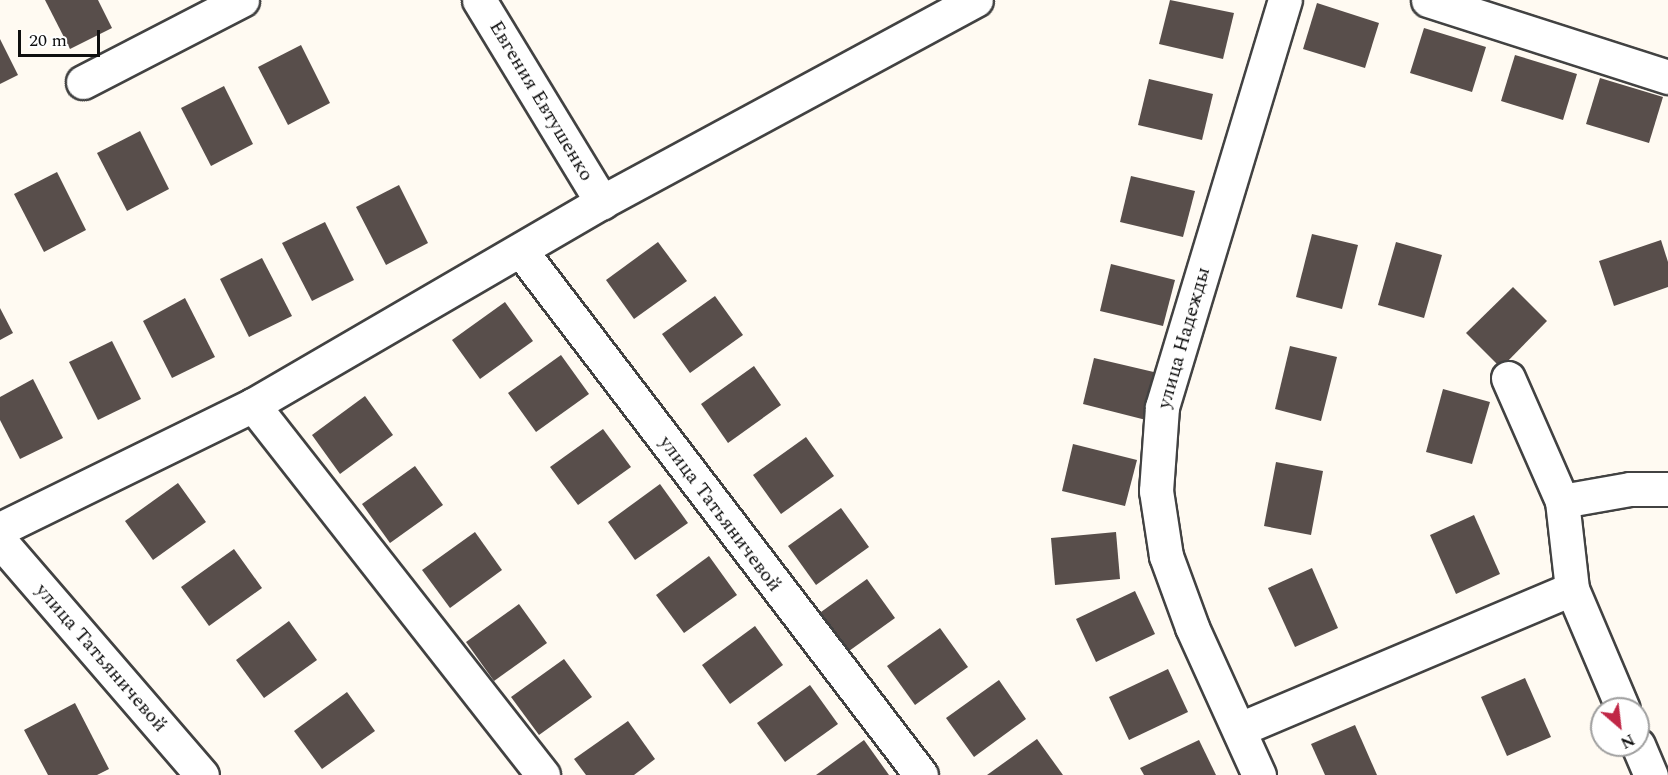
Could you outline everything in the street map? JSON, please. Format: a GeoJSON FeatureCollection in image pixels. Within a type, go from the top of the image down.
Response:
{"type":"FeatureCollection","features":[{"type":"Feature","properties":{"kind":"street"},"geometry":{"type":"LineString","coordinates":[[84,82],[242,0]]}},
{"type":"Feature","properties":{"kind":"street","name":"Евгения Евтушенко"},"geometry":{"type":"LineString","coordinates":[[479,0],[602,202]]}},
{"type":"Feature","properties":{"kind":"street"},"geometry":{"type":"LineString","coordinates":[[0,529],[253,405],[602,202],[976,0]]}},
{"type":"Feature","properties":{"kind":"street","name":"улица Надежды"},"geometry":{"type":"LineString","coordinates":[[1259,775],[1192,627],[1166,556],[1156,491],[1162,407],[1285,0]]}},
{"type":"Feature","properties":{"kind":"street"},"geometry":{"type":"LineString","coordinates":[[1428,0],[1668,77]]}},
{"type":"Feature","properties":{"kind":"street","name":"улица Татьяничевой"},"geometry":{"type":"LineString","coordinates":[[520,251],[921,775]]}},
{"type":"Feature","properties":{"kind":"street"},"geometry":{"type":"LineString","coordinates":[[1508,378],[1562,501],[1572,590],[1618,697]]}},
{"type":"Feature","properties":{"kind":"street"},"geometry":{"type":"LineString","coordinates":[[253,405],[543,775]]}},
{"type":"Feature","properties":{"kind":"street"},"geometry":{"type":"LineString","coordinates":[[1562,501],[1630,489],[1668,489]]}},
{"type":"Feature","properties":{"kind":"street","name":"улица Татьяничевой"},"geometry":{"type":"LineString","coordinates":[[0,541],[202,775]]}},
{"type":"Feature","properties":{"kind":"street"},"geometry":{"type":"LineString","coordinates":[[1240,729],[1572,590]]}},
{"type":"Feature","properties":{"kind":"street"},"geometry":{"type":"LineString","coordinates":[[1643,757],[1651,775]]}},
{"type":"Feature","properties":{"kind":"building"},"geometry":{"type":"Polygon","coordinates":[[[45,0],[98,0],[112,28],[70,49],[45,0]]]}},
{"type":"Feature","properties":{"kind":"building"},"geometry":{"type":"Polygon","coordinates":[[[1170,0],[1234,13],[1223,59],[1159,44],[1170,0]]]}},
{"type":"Feature","properties":{"kind":"building"},"geometry":{"type":"Polygon","coordinates":[[[1317,3],[1379,23],[1365,68],[1303,49],[1317,3]]]}},
{"type":"Feature","properties":{"kind":"building"},"geometry":{"type":"Polygon","coordinates":[[[1424,28],[1486,47],[1472,92],[1410,73],[1424,28]]]}},
{"type":"Feature","properties":{"kind":"building"},"geometry":{"type":"Polygon","coordinates":[[[0,39],[18,75],[0,84],[0,39]]]}},
{"type":"Feature","properties":{"kind":"building"},"geometry":{"type":"Polygon","coordinates":[[[301,45],[330,103],[288,125],[258,67],[301,45]]]}},
{"type":"Feature","properties":{"kind":"building"},"geometry":{"type":"Polygon","coordinates":[[[1515,55],[1577,74],[1563,120],[1501,101],[1515,55]]]}},
{"type":"Feature","properties":{"kind":"building"},"geometry":{"type":"Polygon","coordinates":[[[1600,78],[1663,97],[1649,143],[1586,124],[1600,78]]]}},
{"type":"Feature","properties":{"kind":"building"},"geometry":{"type":"Polygon","coordinates":[[[1149,79],[1213,94],[1202,140],[1138,125],[1149,79]]]}},
{"type":"Feature","properties":{"kind":"building"},"geometry":{"type":"Polygon","coordinates":[[[224,86],[253,144],[211,166],[181,108],[224,86]]]}},
{"type":"Feature","properties":{"kind":"building"},"geometry":{"type":"Polygon","coordinates":[[[140,131],[169,189],[127,211],[97,153],[140,131]]]}},
{"type":"Feature","properties":{"kind":"building"},"geometry":{"type":"Polygon","coordinates":[[[57,172],[86,230],[44,252],[14,194],[57,172]]]}},
{"type":"Feature","properties":{"kind":"building"},"geometry":{"type":"Polygon","coordinates":[[[1131,176],[1195,191],[1183,237],[1120,222],[1131,176]]]}},
{"type":"Feature","properties":{"kind":"building"},"geometry":{"type":"Polygon","coordinates":[[[399,185],[428,243],[386,265],[356,207],[399,185]]]}},
{"type":"Feature","properties":{"kind":"building"},"geometry":{"type":"Polygon","coordinates":[[[325,222],[354,280],[312,301],[282,243],[325,222]]]}},
{"type":"Feature","properties":{"kind":"building"},"geometry":{"type":"Polygon","coordinates":[[[1312,234],[1358,245],[1342,309],[1296,297],[1312,234]]]}},
{"type":"Feature","properties":{"kind":"building"},"geometry":{"type":"Polygon","coordinates":[[[1661,240],[1668,262],[1668,287],[1614,306],[1599,261],[1661,240]]]}},
{"type":"Feature","properties":{"kind":"building"},"geometry":{"type":"Polygon","coordinates":[[[658,242],[687,281],[634,319],[606,280],[658,242]]]}},
{"type":"Feature","properties":{"kind":"building"},"geometry":{"type":"Polygon","coordinates":[[[1396,242],[1442,255],[1424,318],[1378,305],[1396,242]]]}},
{"type":"Feature","properties":{"kind":"building"},"geometry":{"type":"Polygon","coordinates":[[[262,258],[292,316],[249,337],[220,279],[262,258]]]}},
{"type":"Feature","properties":{"kind":"building"},"geometry":{"type":"Polygon","coordinates":[[[1111,264],[1175,280],[1163,326],[1100,311],[1111,264]]]}},
{"type":"Feature","properties":{"kind":"building"},"geometry":{"type":"Polygon","coordinates":[[[1513,287],[1547,321],[1501,368],[1466,333],[1513,287]]]}},
{"type":"Feature","properties":{"kind":"building"},"geometry":{"type":"Polygon","coordinates":[[[715,296],[743,335],[690,373],[662,334],[715,296]]]}},
{"type":"Feature","properties":{"kind":"building"},"geometry":{"type":"Polygon","coordinates":[[[185,298],[215,357],[172,378],[143,321],[185,298]]]}},
{"type":"Feature","properties":{"kind":"building"},"geometry":{"type":"Polygon","coordinates":[[[505,302],[533,341],[480,379],[452,340],[505,302]]]}},
{"type":"Feature","properties":{"kind":"building"},"geometry":{"type":"Polygon","coordinates":[[[0,308],[13,333],[0,340],[0,308]]]}},
{"type":"Feature","properties":{"kind":"building"},"geometry":{"type":"Polygon","coordinates":[[[112,341],[141,399],[98,420],[69,362],[112,341]]]}},
{"type":"Feature","properties":{"kind":"building"},"geometry":{"type":"Polygon","coordinates":[[[1290,346],[1337,357],[1321,421],[1275,409],[1290,346]]]}},
{"type":"Feature","properties":{"kind":"building"},"geometry":{"type":"Polygon","coordinates":[[[561,355],[589,394],[536,432],[508,393],[561,355]]]}},
{"type":"Feature","properties":{"kind":"building"},"geometry":{"type":"Polygon","coordinates":[[[1094,358],[1158,373],[1146,420],[1083,404],[1094,358]]]}},
{"type":"Feature","properties":{"kind":"building"},"geometry":{"type":"Polygon","coordinates":[[[754,366],[781,405],[728,443],[701,404],[754,366]]]}},
{"type":"Feature","properties":{"kind":"building"},"geometry":{"type":"Polygon","coordinates":[[[33,379],[63,438],[20,459],[0,420],[0,397],[33,379]]]}},
{"type":"Feature","properties":{"kind":"building"},"geometry":{"type":"Polygon","coordinates":[[[1443,389],[1490,402],[1472,464],[1426,452],[1443,389]]]}},
{"type":"Feature","properties":{"kind":"building"},"geometry":{"type":"Polygon","coordinates":[[[365,396],[393,435],[340,474],[312,435],[365,396]]]}},
{"type":"Feature","properties":{"kind":"building"},"geometry":{"type":"Polygon","coordinates":[[[603,429],[631,467],[578,505],[550,467],[603,429]]]}},
{"type":"Feature","properties":{"kind":"building"},"geometry":{"type":"Polygon","coordinates":[[[806,437],[834,476],[781,514],[753,475],[806,437]]]}},
{"type":"Feature","properties":{"kind":"building"},"geometry":{"type":"Polygon","coordinates":[[[1073,444],[1137,460],[1125,506],[1062,491],[1073,444]]]}},
{"type":"Feature","properties":{"kind":"building"},"geometry":{"type":"Polygon","coordinates":[[[1276,462],[1323,471],[1311,535],[1264,526],[1276,462]]]}},
{"type":"Feature","properties":{"kind":"building"},"geometry":{"type":"Polygon","coordinates":[[[415,466],[443,505],[390,543],[362,504],[415,466]]]}},
{"type":"Feature","properties":{"kind":"building"},"geometry":{"type":"Polygon","coordinates":[[[178,483],[206,522],[153,560],[125,521],[178,483]]]}},
{"type":"Feature","properties":{"kind":"building"},"geometry":{"type":"Polygon","coordinates":[[[660,484],[688,523],[635,560],[608,522],[660,484]]]}},
{"type":"Feature","properties":{"kind":"building"},"geometry":{"type":"Polygon","coordinates":[[[841,508],[869,547],[816,585],[788,546],[841,508]]]}},
{"type":"Feature","properties":{"kind":"building"},"geometry":{"type":"Polygon","coordinates":[[[1474,515],[1500,574],[1456,594],[1430,535],[1474,515]]]}},
{"type":"Feature","properties":{"kind":"building"},"geometry":{"type":"Polygon","coordinates":[[[475,532],[502,570],[450,608],[422,570],[475,532]]]}},
{"type":"Feature","properties":{"kind":"building"},"geometry":{"type":"Polygon","coordinates":[[[1116,532],[1120,579],[1055,585],[1051,538],[1116,532]]]}},
{"type":"Feature","properties":{"kind":"building"},"geometry":{"type":"Polygon","coordinates":[[[234,549],[262,588],[209,626],[181,587],[234,549]]]}},
{"type":"Feature","properties":{"kind":"building"},"geometry":{"type":"Polygon","coordinates":[[[709,556],[737,595],[684,633],[656,595],[709,556]]]}},
{"type":"Feature","properties":{"kind":"building"},"geometry":{"type":"Polygon","coordinates":[[[1312,568],[1338,628],[1295,647],[1268,588],[1312,568]]]}},
{"type":"Feature","properties":{"kind":"building"},"geometry":{"type":"Polygon","coordinates":[[[867,579],[895,618],[842,656],[814,617],[867,579]]]}},
{"type":"Feature","properties":{"kind":"building"},"geometry":{"type":"Polygon","coordinates":[[[1135,591],[1155,634],[1096,662],[1076,619],[1135,591]]]}},
{"type":"Feature","properties":{"kind":"building"},"geometry":{"type":"Polygon","coordinates":[[[519,604],[547,643],[494,681],[466,642],[519,604]]]}},
{"type":"Feature","properties":{"kind":"building"},"geometry":{"type":"Polygon","coordinates":[[[289,621],[317,660],[264,698],[236,660],[289,621]]]}},
{"type":"Feature","properties":{"kind":"building"},"geometry":{"type":"Polygon","coordinates":[[[755,626],[783,665],[730,704],[702,665],[755,626]]]}},
{"type":"Feature","properties":{"kind":"building"},"geometry":{"type":"Polygon","coordinates":[[[940,628],[968,667],[915,705],[887,666],[940,628]]]}},
{"type":"Feature","properties":{"kind":"building"},"geometry":{"type":"Polygon","coordinates":[[[564,659],[592,697],[539,735],[511,697],[564,659]]]}},
{"type":"Feature","properties":{"kind":"building"},"geometry":{"type":"Polygon","coordinates":[[[1168,669],[1188,712],[1129,740],[1109,697],[1168,669]]]}},
{"type":"Feature","properties":{"kind":"building"},"geometry":{"type":"Polygon","coordinates":[[[1525,678],[1551,737],[1507,756],[1481,697],[1525,678]]]}},
{"type":"Feature","properties":{"kind":"building"},"geometry":{"type":"Polygon","coordinates":[[[999,680],[1026,719],[974,757],[946,718],[999,680]]]}},
{"type":"Feature","properties":{"kind":"building"},"geometry":{"type":"Polygon","coordinates":[[[810,685],[838,724],[785,762],[757,723],[810,685]]]}},
{"type":"Feature","properties":{"kind":"building"},"geometry":{"type":"Polygon","coordinates":[[[347,692],[375,731],[322,769],[294,731],[347,692]]]}},
{"type":"Feature","properties":{"kind":"building"},"geometry":{"type":"Polygon","coordinates":[[[75,703],[109,769],[97,775],[48,775],[24,730],[75,703]]]}},
{"type":"Feature","properties":{"kind":"building"},"geometry":{"type":"Polygon","coordinates":[[[628,721],[655,759],[634,775],[586,775],[574,759],[628,721]]]}},
{"type":"Feature","properties":{"kind":"building"},"geometry":{"type":"Polygon","coordinates":[[[1355,725],[1377,775],[1325,775],[1311,744],[1355,725]]]}},
{"type":"Feature","properties":{"kind":"building"},"geometry":{"type":"Polygon","coordinates":[[[1037,739],[1063,775],[987,775],[1037,739]]]}},
{"type":"Feature","properties":{"kind":"building"},"geometry":{"type":"Polygon","coordinates":[[[864,740],[889,775],[816,775],[864,740]]]}},
{"type":"Feature","properties":{"kind":"building"},"geometry":{"type":"Polygon","coordinates":[[[1199,740],[1216,775],[1144,775],[1140,768],[1199,740]]]}}]}
